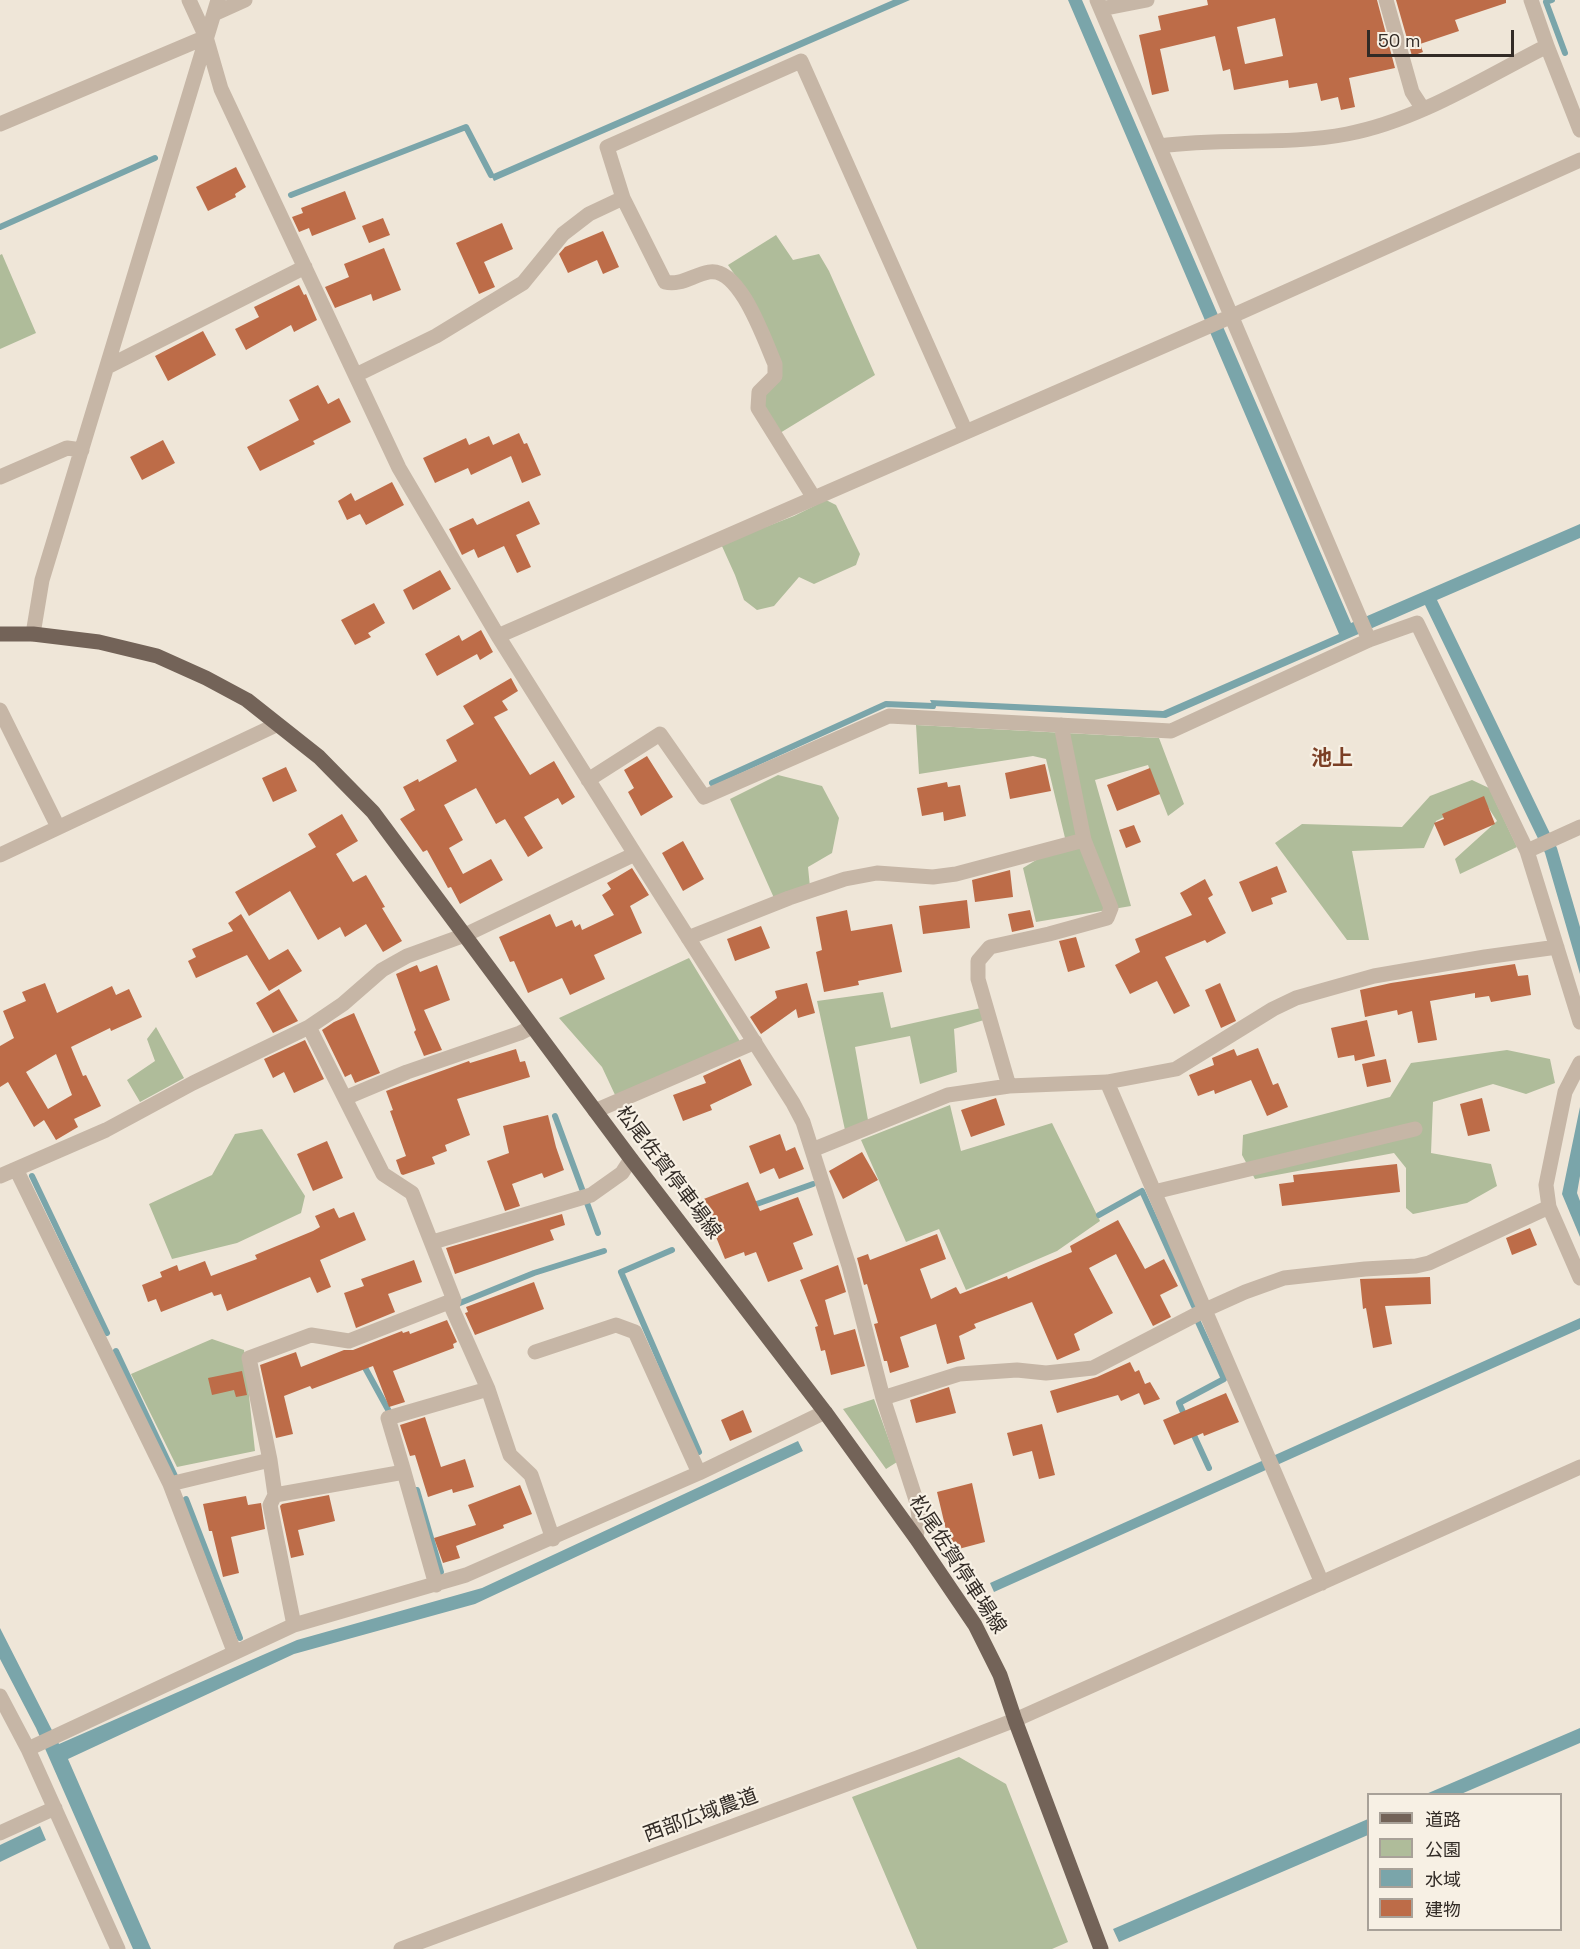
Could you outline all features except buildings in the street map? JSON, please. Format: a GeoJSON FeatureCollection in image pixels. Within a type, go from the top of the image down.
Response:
{"type":"FeatureCollection","features":[{"type":"Feature","properties":{"kind":"main road","name":"松尾佐賀停車場線"},"geometry":{"type":"LineString","coordinates":[[0,634],[33,634],[99,642],[158,656],[206,678],[248,700],[276,725],[319,757],[373,812],[631,1160],[825,1412],[916,1538],[975,1625],[1000,1675],[1101,1949]]}},
{"type":"Feature","properties":{"kind":"street"},"geometry":{"type":"LineString","coordinates":[[189,0],[206,36],[221,88],[399,468],[498,636],[755,1042],[803,1122],[849,1266],[882,1398],[917,1503],[919,1517],[916,1538]]}},
{"type":"Feature","properties":{"kind":"street"},"geometry":{"type":"LineString","coordinates":[[33,634],[42,579],[206,36],[216,7],[245,0]]}},
{"type":"Feature","properties":{"kind":"street"},"geometry":{"type":"LineString","coordinates":[[1147,0],[1099,5],[1369,640]]}},
{"type":"Feature","properties":{"kind":"street"},"geometry":{"type":"LineString","coordinates":[[1386,0],[1412,92],[1423,109]]}},
{"type":"Feature","properties":{"kind":"street"},"geometry":{"type":"LineString","coordinates":[[1531,0],[1580,130]]}},
{"type":"Feature","properties":{"kind":"street"},"geometry":{"type":"LineString","coordinates":[[0,124],[206,36]]}},
{"type":"Feature","properties":{"kind":"street"},"geometry":{"type":"LineString","coordinates":[[1160,146],[1187,142],[1293,140],[1346,134],[1386,124],[1423,109],[1547,46]]}},
{"type":"Feature","properties":{"kind":"street"},"geometry":{"type":"LineString","coordinates":[[814,498],[758,408],[759,392],[775,376],[775,364],[747,301],[728,277],[711,271],[673,284],[665,282],[623,198],[606,147],[801,60],[966,432]]}},
{"type":"Feature","properties":{"kind":"street"},"geometry":{"type":"LineString","coordinates":[[498,636],[1201,330],[1580,160]]}},
{"type":"Feature","properties":{"kind":"street"},"geometry":{"type":"LineString","coordinates":[[356,375],[436,336],[523,283],[564,234],[589,214],[623,198]]}},
{"type":"Feature","properties":{"kind":"street"},"geometry":{"type":"LineString","coordinates":[[107,367],[305,267]]}},
{"type":"Feature","properties":{"kind":"street"},"geometry":{"type":"LineString","coordinates":[[0,477],[67,448],[81,450]]}},
{"type":"Feature","properties":{"kind":"street"},"geometry":{"type":"LineString","coordinates":[[588,780],[660,734],[704,797],[889,716],[1171,731],[1369,640],[1417,623],[1530,849],[1580,1022]]}},
{"type":"Feature","properties":{"kind":"street"},"geometry":{"type":"LineString","coordinates":[[0,710],[58,827]]}},
{"type":"Feature","properties":{"kind":"street"},"geometry":{"type":"LineString","coordinates":[[0,855],[276,725]]}},
{"type":"Feature","properties":{"kind":"street"},"geometry":{"type":"LineString","coordinates":[[1009,1086],[978,979],[978,961],[990,947],[1107,918],[1111,908],[1084,840],[1060,725]]}},
{"type":"Feature","properties":{"kind":"street"},"geometry":{"type":"LineString","coordinates":[[1530,849],[1580,827]]}},
{"type":"Feature","properties":{"kind":"street"},"geometry":{"type":"LineString","coordinates":[[688,938],[789,898],[845,879],[877,873],[933,877],[956,874],[1084,840]]}},
{"type":"Feature","properties":{"kind":"street"},"geometry":{"type":"LineString","coordinates":[[0,1176],[106,1130],[193,1083],[309,1027],[343,1004],[382,970],[407,956],[465,936],[635,854]]}},
{"type":"Feature","properties":{"kind":"street"},"geometry":{"type":"LineString","coordinates":[[812,1150],[948,1095],[1009,1086],[1107,1082],[1176,1069],[1273,1009],[1296,998],[1374,976],[1557,947]]}},
{"type":"Feature","properties":{"kind":"street"},"geometry":{"type":"LineString","coordinates":[[309,1027],[383,1174],[412,1193],[433,1242],[453,1304],[488,1389],[510,1455],[531,1475],[553,1539]]}},
{"type":"Feature","properties":{"kind":"street"},"geometry":{"type":"LineString","coordinates":[[345,1098],[407,1072],[532,1027]]}},
{"type":"Feature","properties":{"kind":"street"},"geometry":{"type":"LineString","coordinates":[[596,1112],[755,1042]]}},
{"type":"Feature","properties":{"kind":"street"},"geometry":{"type":"LineString","coordinates":[[1580,1063],[1565,1092],[1546,1185],[1549,1207],[1580,1278]]}},
{"type":"Feature","properties":{"kind":"street"},"geometry":{"type":"LineString","coordinates":[[1107,1082],[1322,1583]]}},
{"type":"Feature","properties":{"kind":"street"},"geometry":{"type":"LineString","coordinates":[[1154,1192],[1415,1129]]}},
{"type":"Feature","properties":{"kind":"street"},"geometry":{"type":"LineString","coordinates":[[433,1242],[591,1195],[622,1173],[631,1160]]}},
{"type":"Feature","properties":{"kind":"street"},"geometry":{"type":"LineString","coordinates":[[15,1169],[170,1484],[234,1651]]}},
{"type":"Feature","properties":{"kind":"street"},"geometry":{"type":"LineString","coordinates":[[882,1398],[959,1374],[1017,1370],[1046,1373],[1093,1368],[1245,1292],[1284,1278],[1429,1263],[1549,1207]]}},
{"type":"Feature","properties":{"kind":"street"},"geometry":{"type":"LineString","coordinates":[[294,1625],[270,1505],[275,1495],[270,1460],[249,1358],[311,1335],[349,1341],[453,1304]]}},
{"type":"Feature","properties":{"kind":"street"},"geometry":{"type":"LineString","coordinates":[[535,1352],[616,1324],[635,1332],[699,1473]]}},
{"type":"Feature","properties":{"kind":"street"},"geometry":{"type":"LineString","coordinates":[[436,1585],[404,1472],[395,1415],[488,1389]]}},
{"type":"Feature","properties":{"kind":"street"},"geometry":{"type":"LineString","coordinates":[[32,1747],[294,1625],[436,1585],[553,1539],[699,1473],[825,1412]]}},
{"type":"Feature","properties":{"kind":"street"},"geometry":{"type":"LineString","coordinates":[[170,1484],[270,1460]]}},
{"type":"Feature","properties":{"kind":"street","name":"西部広域農道"},"geometry":{"type":"LineString","coordinates":[[401,1949],[1015,1720],[1580,1467]]}},
{"type":"Feature","properties":{"kind":"street"},"geometry":{"type":"LineString","coordinates":[[275,1495],[404,1472]]}},
{"type":"Feature","properties":{"kind":"street"},"geometry":{"type":"LineString","coordinates":[[0,1696],[32,1747],[54,1808],[118,1949]]}},
{"type":"Feature","properties":{"kind":"street"},"geometry":{"type":"LineString","coordinates":[[0,1833],[54,1808]]}},
{"type":"Feature","properties":{"kind":"green space"},"geometry":{"type":"Polygon","coordinates":[[[776,235],[793,260],[819,254],[829,271],[875,375],[780,433],[763,408],[764,392],[782,376],[748,294],[728,265],[776,235]]]}},
{"type":"Feature","properties":{"kind":"green space"},"geometry":{"type":"Polygon","coordinates":[[[2,254],[36,333],[0,349],[0,255],[2,254]]]}},
{"type":"Feature","properties":{"kind":"green space"},"geometry":{"type":"Polygon","coordinates":[[[826,500],[836,505],[860,554],[856,565],[814,584],[799,577],[774,606],[757,610],[744,600],[721,544],[794,516],[826,500]]]}},
{"type":"Feature","properties":{"kind":"green space"},"geometry":{"type":"Polygon","coordinates":[[[916,725],[1159,738],[1184,804],[1168,816],[1148,765],[1095,780],[1131,906],[1036,922],[1023,868],[1066,842],[1046,759],[1033,756],[919,774],[916,725]]]}},
{"type":"Feature","properties":{"kind":"green space"},"geometry":{"type":"Polygon","coordinates":[[[778,775],[822,786],[839,818],[832,853],[808,867],[810,887],[774,898],[730,799],[778,775]]]}},
{"type":"Feature","properties":{"kind":"green space"},"geometry":{"type":"Polygon","coordinates":[[[1472,780],[1489,788],[1517,847],[1460,874],[1455,859],[1497,821],[1482,798],[1436,821],[1424,848],[1352,851],[1369,940],[1347,940],[1275,843],[1302,824],[1402,827],[1430,796],[1472,780]]]}},
{"type":"Feature","properties":{"kind":"green space"},"geometry":{"type":"Polygon","coordinates":[[[689,958],[741,1043],[616,1097],[602,1067],[559,1018],[689,958]]]}},
{"type":"Feature","properties":{"kind":"green space"},"geometry":{"type":"Polygon","coordinates":[[[883,992],[891,1028],[981,1008],[984,1020],[954,1029],[957,1072],[920,1084],[910,1036],[855,1047],[868,1120],[845,1130],[817,1001],[883,992]]]}},
{"type":"Feature","properties":{"kind":"green space"},"geometry":{"type":"Polygon","coordinates":[[[156,1027],[184,1078],[140,1102],[127,1080],[155,1061],[147,1039],[156,1027]]]}},
{"type":"Feature","properties":{"kind":"green space"},"geometry":{"type":"Polygon","coordinates":[[[1507,1050],[1550,1059],[1555,1083],[1526,1094],[1493,1084],[1433,1102],[1431,1153],[1491,1164],[1497,1186],[1467,1203],[1413,1214],[1406,1208],[1406,1168],[1394,1153],[1255,1179],[1242,1155],[1243,1135],[1390,1097],[1411,1063],[1507,1050]]]}},
{"type":"Feature","properties":{"kind":"green space"},"geometry":{"type":"Polygon","coordinates":[[[950,1105],[961,1151],[1052,1123],[1100,1221],[1057,1251],[966,1290],[939,1229],[906,1242],[861,1140],[950,1105]]]}},
{"type":"Feature","properties":{"kind":"green space"},"geometry":{"type":"Polygon","coordinates":[[[262,1129],[305,1196],[301,1213],[237,1243],[172,1259],[149,1204],[212,1175],[235,1134],[262,1129]]]}},
{"type":"Feature","properties":{"kind":"green space"},"geometry":{"type":"Polygon","coordinates":[[[212,1339],[244,1350],[255,1451],[177,1467],[131,1374],[212,1339]]]}},
{"type":"Feature","properties":{"kind":"green space"},"geometry":{"type":"Polygon","coordinates":[[[874,1399],[897,1462],[886,1469],[843,1409],[874,1399]]]}},
{"type":"Feature","properties":{"kind":"green space"},"geometry":{"type":"Polygon","coordinates":[[[959,1757],[1006,1784],[1068,1942],[1052,1949],[917,1949],[852,1797],[959,1757]]]}},
{"type":"Feature","properties":{"kind":"water"},"geometry":{"type":"Polygon","coordinates":[[[893,0],[910,0],[494,181],[491,175],[893,0]]]}},
{"type":"Feature","properties":{"kind":"water"},"geometry":{"type":"Polygon","coordinates":[[[1068,0],[1082,0],[1351,623],[1580,524],[1580,538],[1437,600],[1557,848],[1580,927],[1580,974],[1545,853],[1425,605],[1166,718],[933,706],[930,700],[1163,711],[1339,634],[1068,0]]]}},
{"type":"Feature","properties":{"kind":"water"},"geometry":{"type":"Polygon","coordinates":[[[1580,1107],[1580,1176],[1577,1193],[1580,1201],[1580,1237],[1562,1194],[1580,1107]]]}},
{"type":"Feature","properties":{"kind":"water"},"geometry":{"type":"Polygon","coordinates":[[[1580,1318],[1580,1329],[994,1592],[990,1583],[1580,1318]]]}},
{"type":"Feature","properties":{"kind":"water"},"geometry":{"type":"Polygon","coordinates":[[[798,1441],[803,1451],[475,1604],[294,1654],[68,1759],[151,1949],[133,1949],[36,1728],[0,1659],[0,1628],[59,1744],[297,1640],[482,1588],[798,1441]]]}},
{"type":"Feature","properties":{"kind":"water"},"geometry":{"type":"Polygon","coordinates":[[[1580,1728],[1580,1743],[1463,1793],[1428,1793],[1580,1728]]]}},
{"type":"Feature","properties":{"kind":"water"},"geometry":{"type":"Polygon","coordinates":[[[1367,1819],[1367,1835],[1119,1942],[1113,1929],[1367,1819]]]}},
{"type":"Feature","properties":{"kind":"water"},"geometry":{"type":"Polygon","coordinates":[[[40,1826],[46,1840],[0,1862],[0,1845],[40,1826]]]}},
{"type":"Feature","properties":{"kind":"waterway"},"geometry":{"type":"LineString","coordinates":[[1552,0],[1546,2],[1565,53]]}},
{"type":"Feature","properties":{"kind":"waterway"},"geometry":{"type":"LineString","coordinates":[[291,195],[466,127],[491,175]]}},
{"type":"Feature","properties":{"kind":"waterway"},"geometry":{"type":"LineString","coordinates":[[0,227],[155,158]]}},
{"type":"Feature","properties":{"kind":"waterway"},"geometry":{"type":"LineString","coordinates":[[712,783],[886,704],[933,706]]}},
{"type":"Feature","properties":{"kind":"waterway"},"geometry":{"type":"LineString","coordinates":[[555,1116],[582,1189]]}},
{"type":"Feature","properties":{"kind":"waterway"},"geometry":{"type":"LineString","coordinates":[[32,1176],[107,1333]]}},
{"type":"Feature","properties":{"kind":"waterway"},"geometry":{"type":"LineString","coordinates":[[751,1206],[813,1184]]}},
{"type":"Feature","properties":{"kind":"waterway"},"geometry":{"type":"LineString","coordinates":[[1099,1215],[1142,1191],[1194,1306]]}},
{"type":"Feature","properties":{"kind":"waterway"},"geometry":{"type":"LineString","coordinates":[[587,1203],[598,1233]]}},
{"type":"Feature","properties":{"kind":"waterway"},"geometry":{"type":"LineString","coordinates":[[705,1228],[718,1222]]}},
{"type":"Feature","properties":{"kind":"waterway"},"geometry":{"type":"LineString","coordinates":[[672,1250],[621,1272],[699,1452]]}},
{"type":"Feature","properties":{"kind":"waterway"},"geometry":{"type":"LineString","coordinates":[[455,1305],[534,1273],[604,1251]]}},
{"type":"Feature","properties":{"kind":"waterway"},"geometry":{"type":"LineString","coordinates":[[1186,1419],[1179,1403],[1224,1379],[1198,1322]]}},
{"type":"Feature","properties":{"kind":"waterway"},"geometry":{"type":"LineString","coordinates":[[116,1351],[175,1476]]}},
{"type":"Feature","properties":{"kind":"waterway"},"geometry":{"type":"LineString","coordinates":[[363,1364],[391,1415]]}},
{"type":"Feature","properties":{"kind":"waterway"},"geometry":{"type":"LineString","coordinates":[[1192,1431],[1209,1468]]}},
{"type":"Feature","properties":{"kind":"waterway"},"geometry":{"type":"LineString","coordinates":[[417,1490],[441,1572]]}},
{"type":"Feature","properties":{"kind":"waterway"},"geometry":{"type":"LineString","coordinates":[[186,1499],[240,1638]]}},
{"type":"Feature","properties":{"kind":"district","name":"池上"},"geometry":{"type":"Point","coordinates":[1332,759]}}]}
